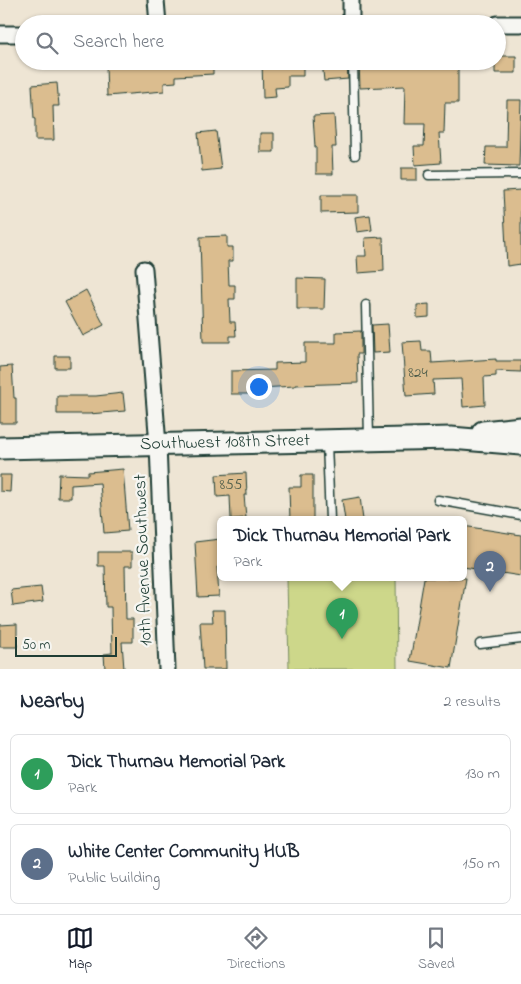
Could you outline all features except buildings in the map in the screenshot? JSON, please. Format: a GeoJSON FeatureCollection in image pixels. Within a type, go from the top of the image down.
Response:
{"type":"FeatureCollection","features":[{"type":"Feature","properties":{"kind":"street"},"geometry":{"type":"LineString","coordinates":[[156,0],[157,15]]}},
{"type":"Feature","properties":{"kind":"street"},"geometry":{"type":"LineString","coordinates":[[351,0],[351,15]]}},
{"type":"Feature","properties":{"kind":"street"},"geometry":{"type":"LineString","coordinates":[[506,24],[521,24]]}},
{"type":"Feature","properties":{"kind":"street"},"geometry":{"type":"LineString","coordinates":[[0,34],[15,34]]}},
{"type":"Feature","properties":{"kind":"street","name":"10th Avenue Southwest"},"geometry":{"type":"LineString","coordinates":[[144,269],[158,445],[167,669]]}},
{"type":"Feature","properties":{"kind":"street","name":"Southwest 108th Street"},"geometry":{"type":"LineString","coordinates":[[451,438],[496,429],[521,428]]}},
{"type":"Feature","properties":{"kind":"street","name":"Southwest 108th Street"},"geometry":{"type":"LineString","coordinates":[[0,448],[451,438],[521,444]]}},
{"type":"Feature","properties":{"kind":"lane"},"geometry":{"type":"LineString","coordinates":[[353,70],[355,156]]}},
{"type":"Feature","properties":{"kind":"lane"},"geometry":{"type":"LineString","coordinates":[[429,175],[521,174]]}},
{"type":"Feature","properties":{"kind":"lane"},"geometry":{"type":"LineString","coordinates":[[366,305],[370,440]]}},
{"type":"Feature","properties":{"kind":"lane"},"geometry":{"type":"LineString","coordinates":[[327,441],[330,516]]}},
{"type":"Feature","properties":{"kind":"lane"},"geometry":{"type":"LineString","coordinates":[[438,500],[521,514]]}},
{"type":"Feature","properties":{"kind":"lane"},"geometry":{"type":"LineString","coordinates":[[480,644],[521,639]]}},
{"type":"Feature","properties":{"kind":"green space"},"geometry":{"type":"Polygon","coordinates":[[[287,581],[396,581],[397,669],[289,669],[287,581]]]}},
{"type":"Feature","properties":{"kind":"place","name":"White Center Community HUB"},"geometry":{"type":"Point","coordinates":[490,592]}},
{"type":"Feature","properties":{"kind":"place","name":"Dick Thurnau Memorial Park"},"geometry":{"type":"Point","coordinates":[342,639]}}]}
